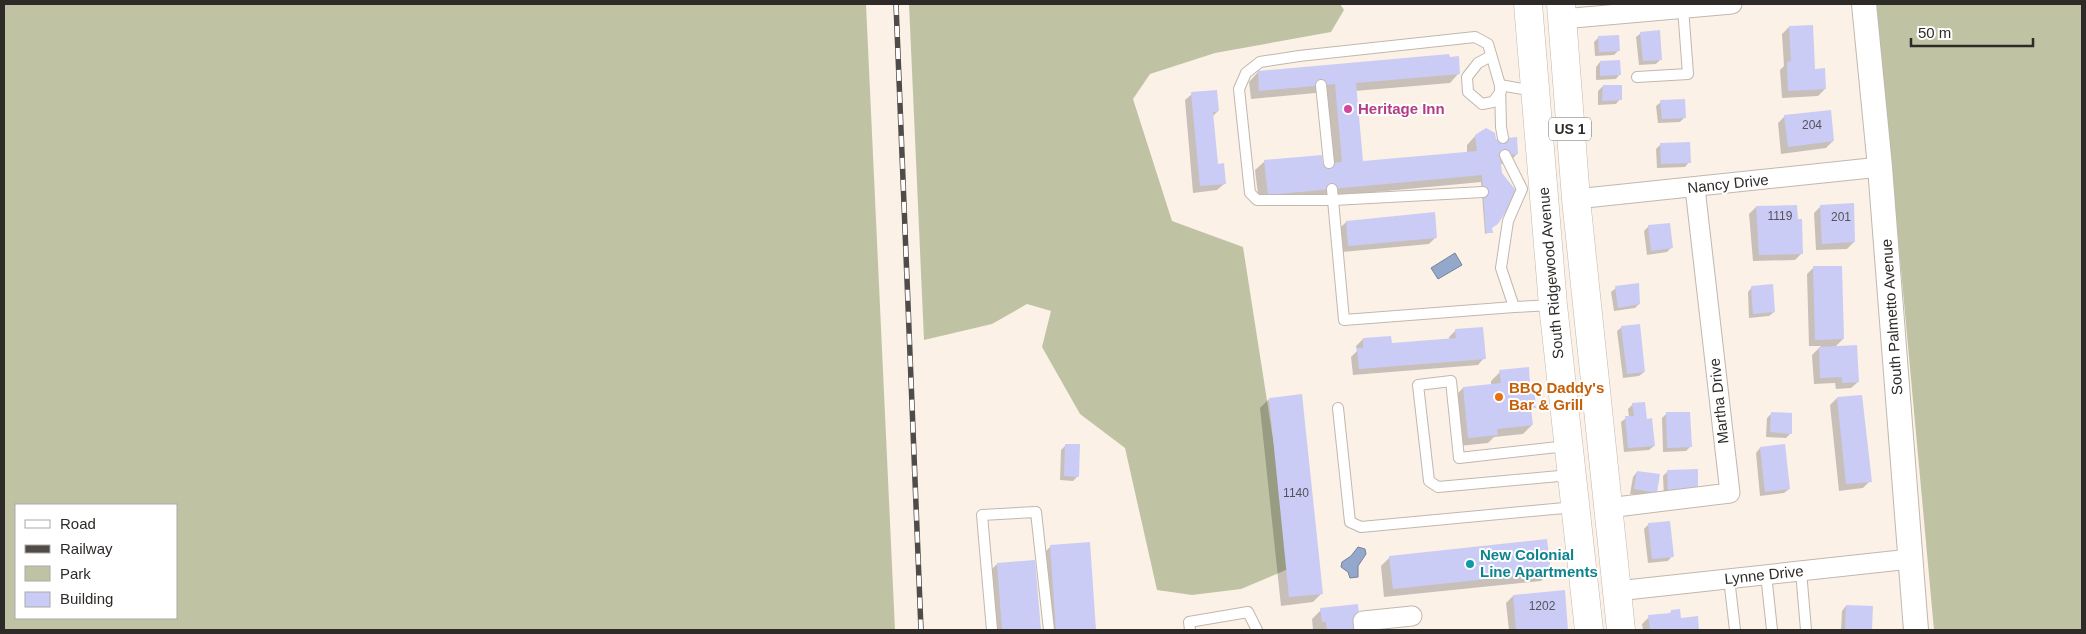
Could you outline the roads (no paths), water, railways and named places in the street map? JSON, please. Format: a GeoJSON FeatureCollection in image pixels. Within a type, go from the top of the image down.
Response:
{"type":"FeatureCollection","features":[{"type":"Feature","properties":{"kind":"main road","name":"South Ridgewood Avenue"},"geometry":{"type":"LineString","coordinates":[[1528,4],[1537,118],[1531,192],[1553,305],[1589,630]]}},
{"type":"Feature","properties":{"kind":"main road","name":"South Ridgewood Avenue"},"geometry":{"type":"LineString","coordinates":[[1562,11],[1576,198],[1621,630]]}},
{"type":"Feature","properties":{"kind":"main road"},"geometry":{"type":"LineString","coordinates":[[1537,118],[1561,190],[1567,196],[1576,198]]}},
{"type":"Feature","properties":{"kind":"main road"},"geometry":{"type":"LineString","coordinates":[[1531,192],[1553,204],[1582,255]]}},
{"type":"Feature","properties":{"kind":"street"},"geometry":{"type":"LineString","coordinates":[[1562,11],[1732,4]]}},
{"type":"Feature","properties":{"kind":"street","name":"South Palmetto Avenue"},"geometry":{"type":"LineString","coordinates":[[1864,4],[1880,167],[1916,630]]}},
{"type":"Feature","properties":{"kind":"street","name":"Nancy Drive"},"geometry":{"type":"LineString","coordinates":[[1576,198],[1695,188],[1880,167]]}},
{"type":"Feature","properties":{"kind":"street","name":"Martha Drive"},"geometry":{"type":"LineString","coordinates":[[1608,508],[1730,493],[1695,188]]}},
{"type":"Feature","properties":{"kind":"street","name":"Lynne Drive"},"geometry":{"type":"LineString","coordinates":[[1617,591],[1910,559]]}},
{"type":"Feature","properties":{"kind":"street"},"geometry":{"type":"LineString","coordinates":[[1364,630],[1363,621],[1412,616]]}},
{"type":"Feature","properties":{"kind":"lane"},"geometry":{"type":"LineString","coordinates":[[1638,77],[1688,74],[1670,7]]}},
{"type":"Feature","properties":{"kind":"lane"},"geometry":{"type":"LineString","coordinates":[[1483,192],[1333,200],[1258,200],[1250,193],[1239,88],[1246,73],[1260,62],[1476,37],[1488,44],[1501,88],[1501,127],[1503,138]]}},
{"type":"Feature","properties":{"kind":"lane"},"geometry":{"type":"LineString","coordinates":[[1317,54],[1318,66]]}},
{"type":"Feature","properties":{"kind":"lane"},"geometry":{"type":"LineString","coordinates":[[1491,56],[1478,63],[1466,77],[1468,92],[1482,104],[1492,102],[1501,88]]}},
{"type":"Feature","properties":{"kind":"lane"},"geometry":{"type":"LineString","coordinates":[[1321,85],[1329,164]]}},
{"type":"Feature","properties":{"kind":"lane"},"geometry":{"type":"LineString","coordinates":[[1501,88],[1535,91]]}},
{"type":"Feature","properties":{"kind":"lane"},"geometry":{"type":"LineString","coordinates":[[1505,155],[1531,192],[1508,220],[1501,268],[1514,307]]}},
{"type":"Feature","properties":{"kind":"lane"},"geometry":{"type":"LineString","coordinates":[[1332,189],[1344,320],[1553,305]]}},
{"type":"Feature","properties":{"kind":"lane"},"geometry":{"type":"LineString","coordinates":[[1570,446],[1459,458],[1451,381],[1418,385],[1429,481],[1438,487],[1573,474]]}},
{"type":"Feature","properties":{"kind":"lane"},"geometry":{"type":"LineString","coordinates":[[1338,408],[1350,522],[1355,525],[1361,527],[1576,507]]}},
{"type":"Feature","properties":{"kind":"lane"},"geometry":{"type":"LineString","coordinates":[[992,630],[982,515],[1036,512],[1049,630]]}},
{"type":"Feature","properties":{"kind":"lane"},"geometry":{"type":"LineString","coordinates":[[1801,571],[1806,630]]}},
{"type":"Feature","properties":{"kind":"lane"},"geometry":{"type":"LineString","coordinates":[[1766,574],[1772,630]]}},
{"type":"Feature","properties":{"kind":"lane"},"geometry":{"type":"LineString","coordinates":[[1729,578],[1735,630]]}},
{"type":"Feature","properties":{"kind":"lane"},"geometry":{"type":"LineString","coordinates":[[1190,630],[1189,622],[1248,612],[1257,630]]}},
{"type":"Feature","properties":{"kind":"water"},"geometry":{"type":"Polygon","coordinates":[[[1455,253],[1462,265],[1438,279],[1431,268],[1455,253]]]}},
{"type":"Feature","properties":{"kind":"water"},"geometry":{"type":"Polygon","coordinates":[[[1358,547],[1365,549],[1366,554],[1358,566],[1358,577],[1350,578],[1348,572],[1341,567],[1342,562],[1351,556],[1358,547]]]}},
{"type":"Feature","properties":{"kind":"railway"},"geometry":{"type":"LineString","coordinates":[[896,4],[921,630]]}},
{"type":"Feature","properties":{"kind":"place","name":"Heritage Inn"},"geometry":{"type":"Point","coordinates":[1348,109]}},
{"type":"Feature","properties":{"kind":"place","name":"BBQ Daddy's Bar & Grill"},"geometry":{"type":"Point","coordinates":[1499,397]}},
{"type":"Feature","properties":{"kind":"place","name":"New Colonial Line Apartments"},"geometry":{"type":"Point","coordinates":[1470,564]}}]}
